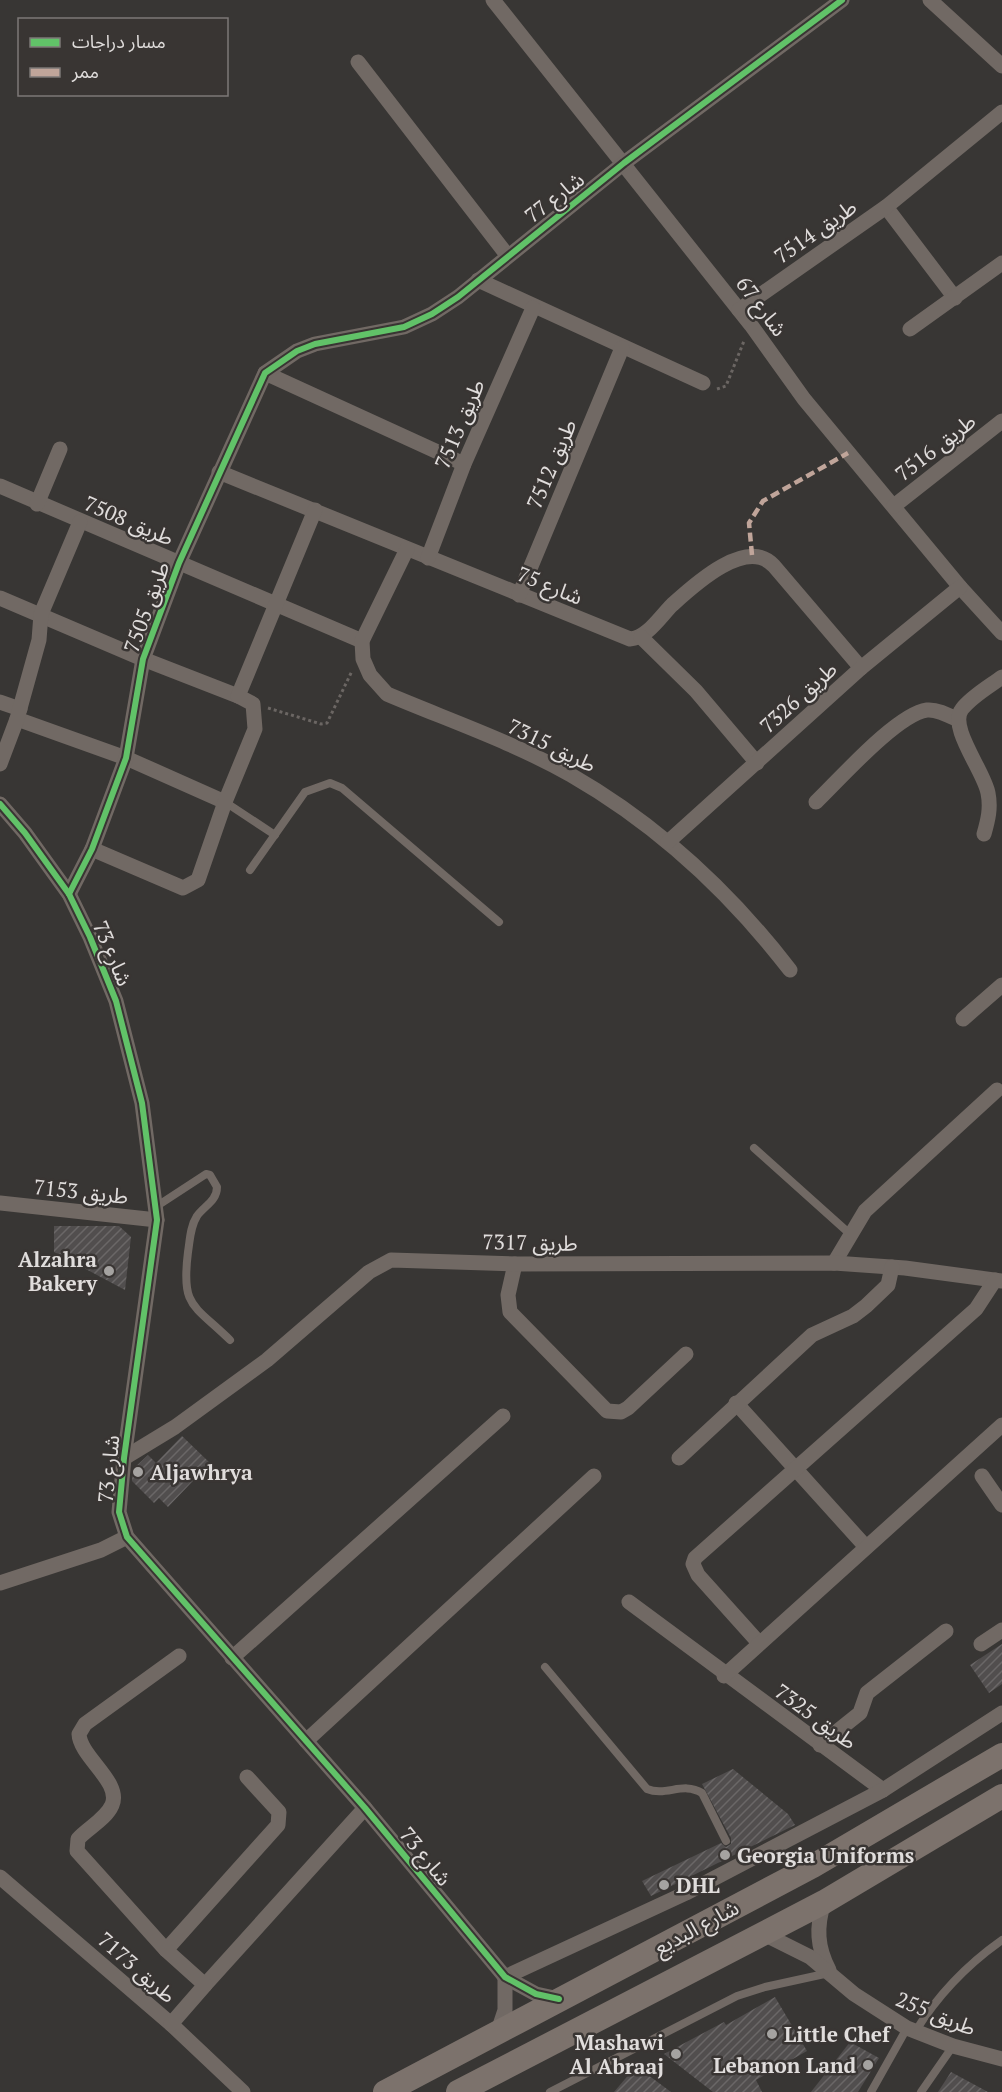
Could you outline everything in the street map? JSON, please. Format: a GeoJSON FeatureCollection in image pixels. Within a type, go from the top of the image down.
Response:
{"type":"FeatureCollection","features":[{"type":"Feature","properties":{"kind":"main road","name":"شارع البديع"},"geometry":{"type":"LineString","coordinates":[[385,2092],[813,1866],[1002,1755]]}},
{"type":"Feature","properties":{"kind":"main road","name":"شارع البديع"},"geometry":{"type":"LineString","coordinates":[[458,2092],[824,1902],[1002,1796]]}},
{"type":"Feature","properties":{"kind":"street","name":"شارع 67"},"geometry":{"type":"LineString","coordinates":[[493,0],[751,325],[804,399],[960,587],[1002,633]]}},
{"type":"Feature","properties":{"kind":"street","name":"شارع 77"},"geometry":{"type":"LineString","coordinates":[[265,373],[297,351],[315,344],[404,327],[432,314],[624,163],[842,0]]}},
{"type":"Feature","properties":{"kind":"street"},"geometry":{"type":"LineString","coordinates":[[930,0],[1002,66]]}},
{"type":"Feature","properties":{"kind":"street"},"geometry":{"type":"LineString","coordinates":[[358,62],[507,255]]}},
{"type":"Feature","properties":{"kind":"street","name":"طريق 7514"},"geometry":{"type":"LineString","coordinates":[[739,310],[886,207],[1002,112]]}},
{"type":"Feature","properties":{"kind":"street","name":"طريق 7514"},"geometry":{"type":"LineString","coordinates":[[886,207],[955,298]]}},
{"type":"Feature","properties":{"kind":"street"},"geometry":{"type":"LineString","coordinates":[[910,329],[1002,263]]}},
{"type":"Feature","properties":{"kind":"street"},"geometry":{"type":"LineString","coordinates":[[478,280],[533,308],[703,383]]}},
{"type":"Feature","properties":{"kind":"street","name":"طريق 7513"},"geometry":{"type":"LineString","coordinates":[[428,558],[464,464],[533,308]]}},
{"type":"Feature","properties":{"kind":"street","name":"طريق 7512"},"geometry":{"type":"LineString","coordinates":[[519,595],[622,348]]}},
{"type":"Feature","properties":{"kind":"street"},"geometry":{"type":"LineString","coordinates":[[265,373],[464,464]]}},
{"type":"Feature","properties":{"kind":"street","name":"طريق 7505"},"geometry":{"type":"LineString","coordinates":[[69,894],[92,849],[126,758],[143,659],[179,563],[265,373]]}},
{"type":"Feature","properties":{"kind":"street","name":"طريق 7516"},"geometry":{"type":"LineString","coordinates":[[894,506],[1002,422]]}},
{"type":"Feature","properties":{"kind":"street"},"geometry":{"type":"LineString","coordinates":[[37,504],[60,449]]}},
{"type":"Feature","properties":{"kind":"street","name":"شارع 75"},"geometry":{"type":"LineString","coordinates":[[219,472],[625,637],[641,637]]}},
{"type":"Feature","properties":{"kind":"street","name":"طريق 7508"},"geometry":{"type":"LineString","coordinates":[[0,486],[275,606]]}},
{"type":"Feature","properties":{"kind":"street"},"geometry":{"type":"LineString","coordinates":[[238,696],[315,510]]}},
{"type":"Feature","properties":{"kind":"street"},"geometry":{"type":"LineString","coordinates":[[0,764],[18,714],[39,640],[41,614],[80,522]]}},
{"type":"Feature","properties":{"kind":"street"},"geometry":{"type":"LineString","coordinates":[[275,606],[362,641],[407,549]]}},
{"type":"Feature","properties":{"kind":"street"},"geometry":{"type":"LineString","coordinates":[[757,763],[696,691],[641,637],[674,603],[729,563],[752,555],[768,559],[861,668]]}},
{"type":"Feature","properties":{"kind":"street","name":"طريق 7326"},"geometry":{"type":"LineString","coordinates":[[668,842],[861,668],[960,587]]}},
{"type":"Feature","properties":{"kind":"street"},"geometry":{"type":"LineString","coordinates":[[0,597],[254,704],[255,729],[225,802],[198,880],[183,888],[92,849]]}},
{"type":"Feature","properties":{"kind":"street","name":"طريق 7315"},"geometry":{"type":"LineString","coordinates":[[362,641],[363,659],[370,675],[387,694],[568,774],[620,805],[668,842],[737,905],[790,970]]}},
{"type":"Feature","properties":{"kind":"street"},"geometry":{"type":"LineString","coordinates":[[984,834],[990,809],[988,791],[981,771],[961,733],[958,720],[962,709],[1002,677]]}},
{"type":"Feature","properties":{"kind":"street"},"geometry":{"type":"LineString","coordinates":[[0,702],[18,714],[225,802]]}},
{"type":"Feature","properties":{"kind":"street"},"geometry":{"type":"LineString","coordinates":[[816,802],[892,729],[910,716],[927,710],[942,712],[958,720]]}},
{"type":"Feature","properties":{"kind":"street","name":"شارع 73"},"geometry":{"type":"LineString","coordinates":[[0,804],[25,833],[69,894],[116,1001],[142,1103],[157,1213],[124,1458],[119,1512],[127,1537],[365,1808],[505,1977],[536,1994],[560,1999]]}},
{"type":"Feature","properties":{"kind":"street"},"geometry":{"type":"LineString","coordinates":[[963,1019],[1002,985]]}},
{"type":"Feature","properties":{"kind":"street"},"geometry":{"type":"LineString","coordinates":[[834,1263],[865,1210],[998,1090]]}},
{"type":"Feature","properties":{"kind":"street","name":"طريق 7153"},"geometry":{"type":"LineString","coordinates":[[0,1203],[157,1213]]}},
{"type":"Feature","properties":{"kind":"street","name":"طريق 7317"},"geometry":{"type":"LineString","coordinates":[[124,1458],[175,1427],[267,1360],[379,1264],[403,1258],[515,1264],[834,1263],[892,1267],[999,1280]]}},
{"type":"Feature","properties":{"kind":"street"},"geometry":{"type":"LineString","coordinates":[[515,1264],[508,1295],[510,1312],[607,1411],[621,1412],[628,1408],[686,1354]]}},
{"type":"Feature","properties":{"kind":"street"},"geometry":{"type":"LineString","coordinates":[[680,1458],[736,1403],[812,1335],[853,1316],[866,1306],[888,1285],[892,1267]]}},
{"type":"Feature","properties":{"kind":"street"},"geometry":{"type":"LineString","coordinates":[[759,1643],[698,1575],[693,1564],[699,1553],[976,1309],[999,1280]]}},
{"type":"Feature","properties":{"kind":"street"},"geometry":{"type":"LineString","coordinates":[[736,1403],[866,1547]]}},
{"type":"Feature","properties":{"kind":"street"},"geometry":{"type":"LineString","coordinates":[[232,1658],[503,1416]]}},
{"type":"Feature","properties":{"kind":"street"},"geometry":{"type":"LineString","coordinates":[[724,1676],[1002,1425]]}},
{"type":"Feature","properties":{"kind":"street"},"geometry":{"type":"LineString","coordinates":[[306,1741],[594,1476]]}},
{"type":"Feature","properties":{"kind":"street"},"geometry":{"type":"LineString","coordinates":[[982,1476],[1002,1503]]}},
{"type":"Feature","properties":{"kind":"street"},"geometry":{"type":"LineString","coordinates":[[0,1583],[101,1550],[127,1537]]}},
{"type":"Feature","properties":{"kind":"street","name":"طريق 7325"},"geometry":{"type":"LineString","coordinates":[[629,1602],[724,1676],[883,1790]]}},
{"type":"Feature","properties":{"kind":"street"},"geometry":{"type":"LineString","coordinates":[[981,1644],[1002,1630]]}},
{"type":"Feature","properties":{"kind":"street"},"geometry":{"type":"LineString","coordinates":[[820,1745],[860,1713],[867,1693],[946,1631]]}},
{"type":"Feature","properties":{"kind":"street"},"geometry":{"type":"LineString","coordinates":[[179,1656],[85,1724],[79,1734],[81,1744],[104,1775],[114,1799],[112,1807],[78,1839],[77,1851],[166,1950],[205,1985]]}},
{"type":"Feature","properties":{"kind":"street"},"geometry":{"type":"LineString","coordinates":[[498,2031],[505,2010],[505,1977],[883,1790],[1002,1713]]}},
{"type":"Feature","properties":{"kind":"street"},"geometry":{"type":"LineString","coordinates":[[166,1950],[278,1825],[279,1812],[247,1777]]}},
{"type":"Feature","properties":{"kind":"street"},"geometry":{"type":"LineString","coordinates":[[171,2024],[365,1808]]}},
{"type":"Feature","properties":{"kind":"street","name":"طريق 7173"},"geometry":{"type":"LineString","coordinates":[[0,1877],[171,2024],[243,2092]]}},
{"type":"Feature","properties":{"kind":"street","name":"طريق 255"},"geometry":{"type":"LineString","coordinates":[[824,1902],[819,1920],[818,1938],[822,1956],[831,1973]]}},
{"type":"Feature","properties":{"kind":"street","name":"طريق 255"},"geometry":{"type":"LineString","coordinates":[[764,1934],[787,1944],[831,1973],[854,1994],[911,2030],[953,2046],[1002,2059]]}},
{"type":"Feature","properties":{"kind":"lane"},"geometry":{"type":"LineString","coordinates":[[250,870],[305,792],[330,783],[342,788],[499,922]]}},
{"type":"Feature","properties":{"kind":"lane"},"geometry":{"type":"LineString","coordinates":[[225,802],[275,835]]}},
{"type":"Feature","properties":{"kind":"lane"},"geometry":{"type":"LineString","coordinates":[[754,1149],[850,1234]]}},
{"type":"Feature","properties":{"kind":"lane"},"geometry":{"type":"LineString","coordinates":[[157,1213],[206,1174],[210,1175],[217,1187],[215,1197],[192,1224],[185,1285],[191,1303],[230,1340]]}},
{"type":"Feature","properties":{"kind":"lane"},"geometry":{"type":"LineString","coordinates":[[545,1667],[647,1789],[658,1794],[684,1787],[702,1793],[726,1841]]}},
{"type":"Feature","properties":{"kind":"lane"},"geometry":{"type":"LineString","coordinates":[[871,2092],[911,2030],[979,1956],[1002,1940]]}},
{"type":"Feature","properties":{"kind":"lane"},"geometry":{"type":"LineString","coordinates":[[550,2092],[737,1996],[756,1989],[831,1973]]}},
{"type":"Feature","properties":{"kind":"lane"},"geometry":{"type":"LineString","coordinates":[[921,2092],[953,2046]]}},
{"type":"Feature","properties":{"kind":"path"},"geometry":{"type":"LineString","coordinates":[[703,383],[716,389],[726,386],[751,325]]}},
{"type":"Feature","properties":{"kind":"path"},"geometry":{"type":"LineString","coordinates":[[254,704],[321,724],[327,723],[351,673],[363,659]]}},
{"type":"Feature","properties":{"kind":"building","name":"Alzahra Bakery"},"geometry":{"type":"Polygon","coordinates":[[[54,1226],[119,1226],[131,1237],[125,1290],[54,1252],[54,1226]]]}},
{"type":"Feature","properties":{"kind":"building"},"geometry":{"type":"Polygon","coordinates":[[[182,1436],[210,1463],[168,1507],[159,1498],[154,1503],[132,1481],[133,1469],[148,1455],[156,1463],[182,1436]]]}},
{"type":"Feature","properties":{"kind":"building"},"geometry":{"type":"Polygon","coordinates":[[[1002,1644],[1002,1684],[989,1693],[970,1665],[1002,1644]]]}},
{"type":"Feature","properties":{"kind":"building"},"geometry":{"type":"Polygon","coordinates":[[[733,1769],[788,1814],[795,1825],[651,1896],[642,1881],[721,1843],[726,1847],[731,1844],[731,1838],[702,1784],[733,1769]]]}},
{"type":"Feature","properties":{"kind":"building"},"geometry":{"type":"Polygon","coordinates":[[[775,1997],[807,2051],[756,2080],[762,2092],[713,2092],[664,2054],[724,2022],[726,2025],[775,1997]]]}},
{"type":"Feature","properties":{"kind":"building"},"geometry":{"type":"Polygon","coordinates":[[[850,2042],[879,2058],[858,2092],[811,2092],[850,2042]]]}},
{"type":"Feature","properties":{"kind":"building"},"geometry":{"type":"Polygon","coordinates":[[[636,2066],[671,2092],[614,2092],[636,2066]]]}},
{"type":"Feature","properties":{"kind":"building"},"geometry":{"type":"Polygon","coordinates":[[[951,2072],[988,2092],[938,2092],[951,2072]]]}},
{"type":"Feature","properties":{"kind":"marked path"},"geometry":{"type":"LineString","coordinates":[[752,555],[749,523],[763,501],[848,453]]}},
{"type":"Feature","properties":{"kind":"cycle path"},"geometry":{"type":"LineString","coordinates":[[69,894],[92,849],[126,758],[143,659],[179,563],[265,373],[297,351],[315,344],[404,327],[432,314],[458,297],[624,163],[842,0]]}},
{"type":"Feature","properties":{"kind":"cycle path"},"geometry":{"type":"LineString","coordinates":[[0,804],[25,833],[69,894],[90,937],[116,1001],[142,1103],[157,1220],[124,1458],[119,1512],[127,1537],[365,1808],[505,1977],[536,1994],[559,1999]]}},
{"type":"Feature","properties":{"kind":"place","name":"Alzahra Bakery"},"geometry":{"type":"Point","coordinates":[109,1271]}},
{"type":"Feature","properties":{"kind":"place","name":"Aljawhrya"},"geometry":{"type":"Point","coordinates":[138,1472]}},
{"type":"Feature","properties":{"kind":"place","name":"Georgia Uniforms"},"geometry":{"type":"Point","coordinates":[725,1855]}},
{"type":"Feature","properties":{"kind":"place","name":"DHL"},"geometry":{"type":"Point","coordinates":[664,1885]}},
{"type":"Feature","properties":{"kind":"place","name":"Little Chef"},"geometry":{"type":"Point","coordinates":[772,2034]}},
{"type":"Feature","properties":{"kind":"place","name":"Mashawi Al Abraaj"},"geometry":{"type":"Point","coordinates":[676,2054]}},
{"type":"Feature","properties":{"kind":"place","name":"Lebanon Land"},"geometry":{"type":"Point","coordinates":[868,2065]}}]}
